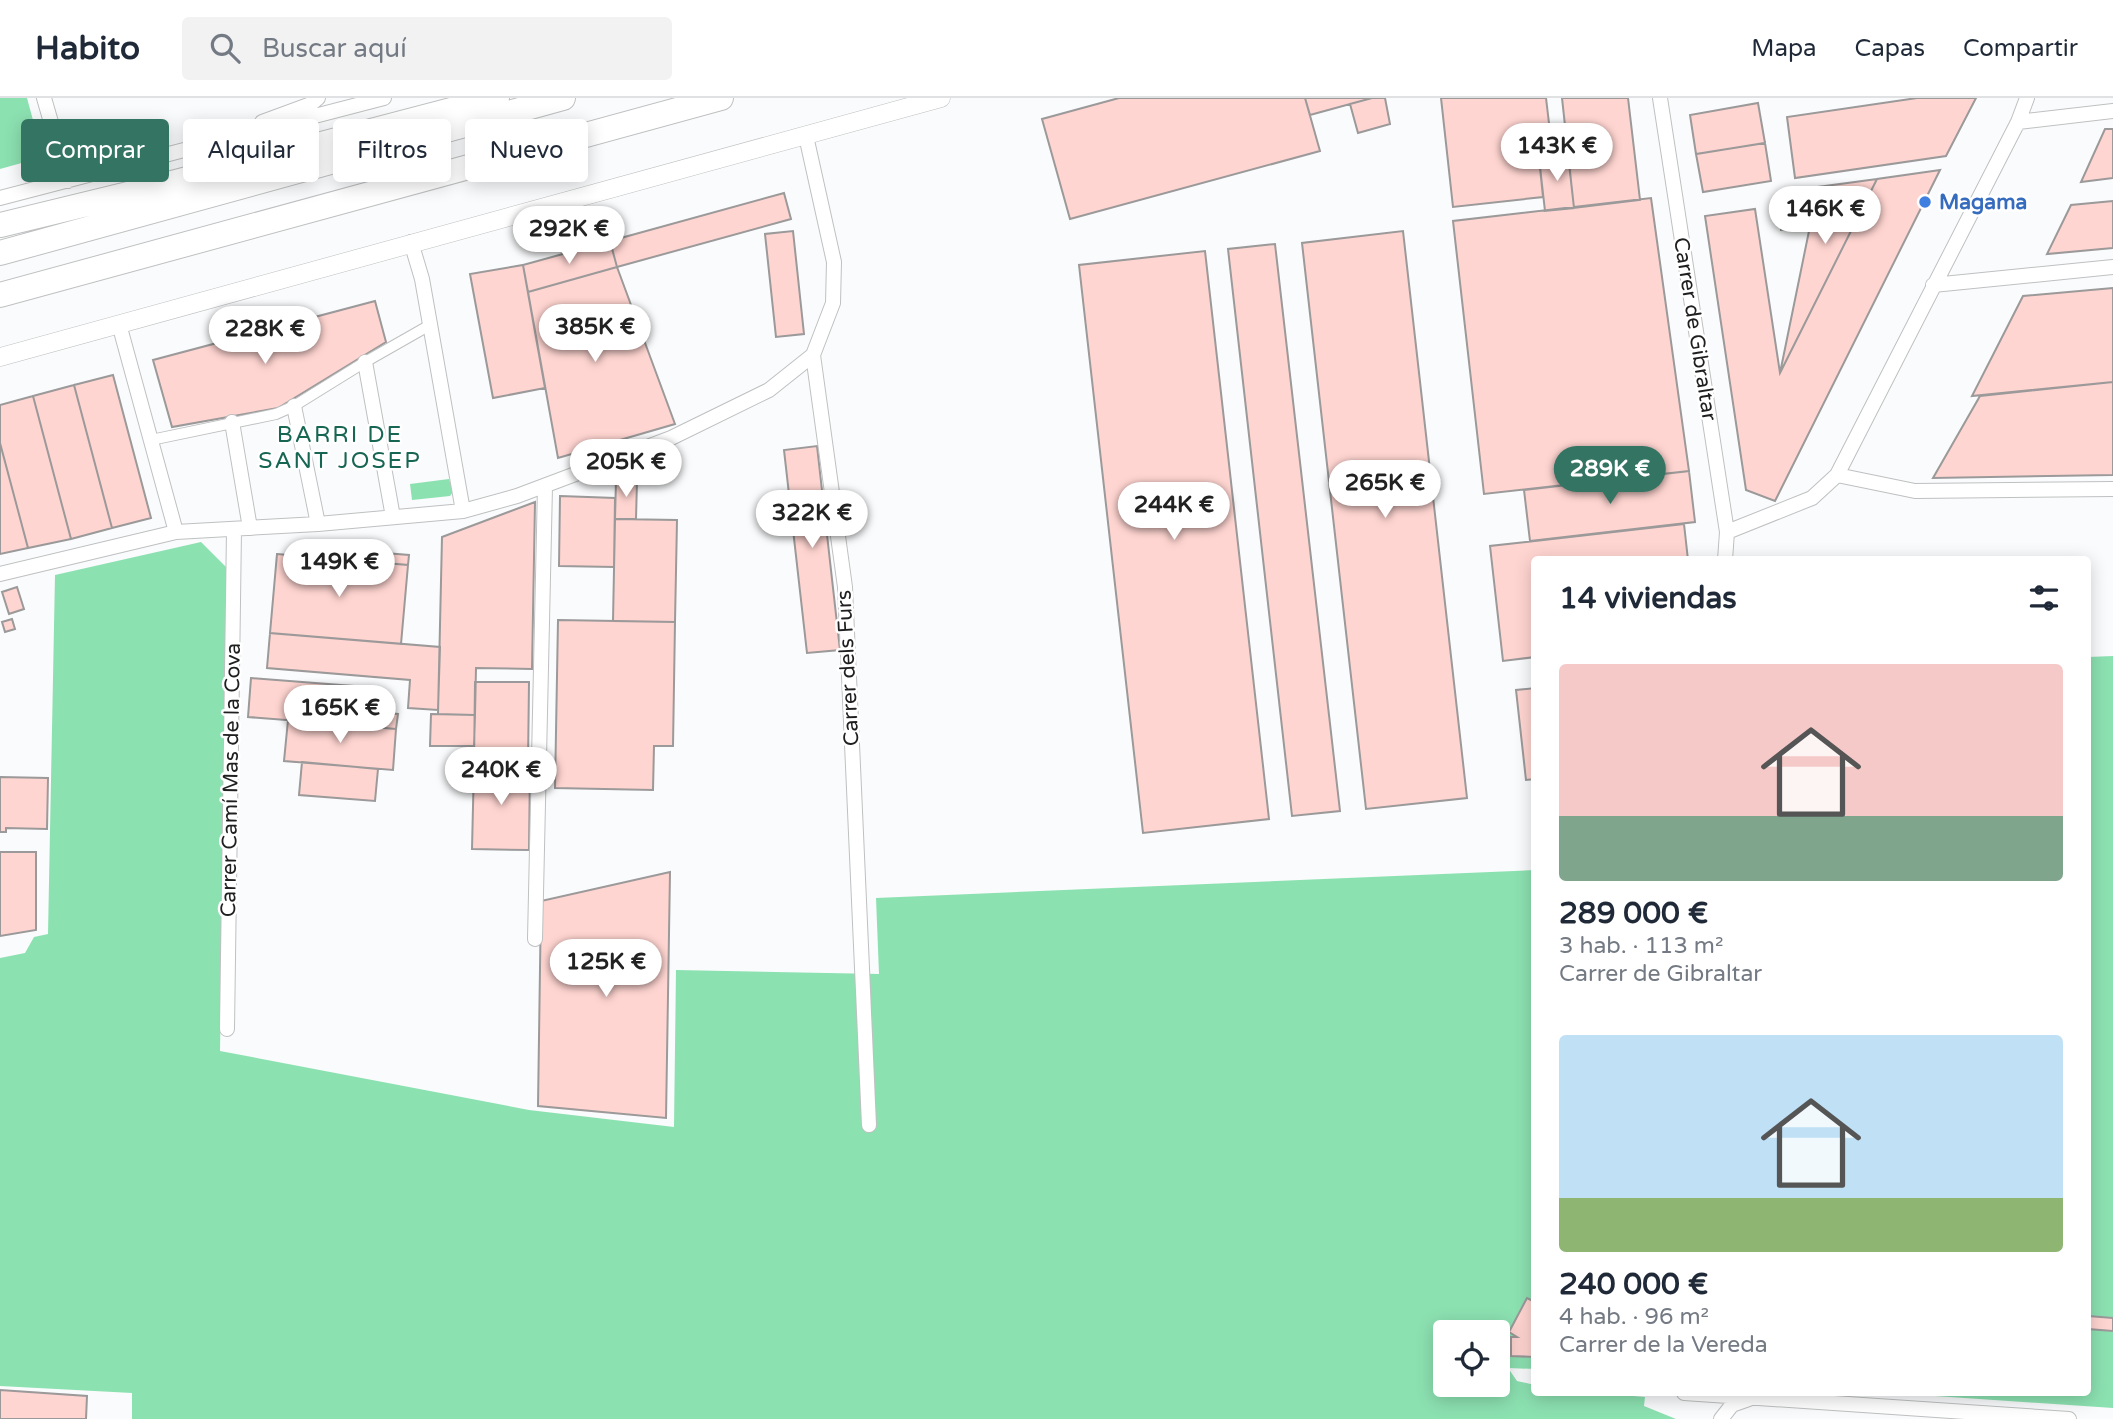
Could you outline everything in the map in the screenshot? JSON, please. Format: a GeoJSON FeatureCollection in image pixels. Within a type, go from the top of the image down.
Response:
{"type":"FeatureCollection","features":[{"type":"Feature","properties":{"kind":"highway"},"geometry":{"type":"LineString","coordinates":[[0,225],[497,98]]}},
{"type":"Feature","properties":{"kind":"highway"},"geometry":{"type":"LineString","coordinates":[[0,253],[563,98]]}},
{"type":"Feature","properties":{"kind":"highway"},"geometry":{"type":"LineString","coordinates":[[0,295],[721,98]]}},
{"type":"Feature","properties":{"kind":"street"},"geometry":{"type":"LineString","coordinates":[[44,98],[50,119]]}},
{"type":"Feature","properties":{"kind":"street"},"geometry":{"type":"LineString","coordinates":[[179,151],[311,104],[318,98]]}},
{"type":"Feature","properties":{"kind":"street"},"geometry":{"type":"LineString","coordinates":[[169,154],[348,103],[384,98]]}},
{"type":"Feature","properties":{"kind":"street"},"geometry":{"type":"LineString","coordinates":[[0,357],[941,98]]}},
{"type":"Feature","properties":{"kind":"street","name":"Carrer de Gibraltar"},"geometry":{"type":"LineString","coordinates":[[1660,98],[1727,532],[1725,556]]}},
{"type":"Feature","properties":{"kind":"street"},"geometry":{"type":"LineString","coordinates":[[1727,532],[1812,498],[1837,475],[2018,122],[2027,98]]}},
{"type":"Feature","properties":{"kind":"street"},"geometry":{"type":"LineString","coordinates":[[2018,122],[2113,111]]}},
{"type":"Feature","properties":{"kind":"street","name":"Carrer dels Furs"},"geometry":{"type":"LineString","coordinates":[[806,136],[834,262],[833,303],[813,355],[845,587],[869,1125]]}},
{"type":"Feature","properties":{"kind":"street"},"geometry":{"type":"LineString","coordinates":[[0,198],[64,182]]}},
{"type":"Feature","properties":{"kind":"street"},"geometry":{"type":"LineString","coordinates":[[411,242],[430,325],[463,511]]}},
{"type":"Feature","properties":{"kind":"street"},"geometry":{"type":"LineString","coordinates":[[1933,285],[2113,267]]}},
{"type":"Feature","properties":{"kind":"street"},"geometry":{"type":"LineString","coordinates":[[119,324],[176,532]]}},
{"type":"Feature","properties":{"kind":"street"},"geometry":{"type":"LineString","coordinates":[[151,440],[276,414],[430,325]]}},
{"type":"Feature","properties":{"kind":"street"},"geometry":{"type":"LineString","coordinates":[[0,574],[176,532],[318,524],[463,511],[545,485],[684,432],[769,390],[813,355]]}},
{"type":"Feature","properties":{"kind":"street"},"geometry":{"type":"LineString","coordinates":[[365,362],[393,517]]}},
{"type":"Feature","properties":{"kind":"street"},"geometry":{"type":"LineString","coordinates":[[294,406],[318,524]]}},
{"type":"Feature","properties":{"kind":"street"},"geometry":{"type":"LineString","coordinates":[[232,422],[250,528]]}},
{"type":"Feature","properties":{"kind":"street"},"geometry":{"type":"LineString","coordinates":[[1837,475],[1915,491],[2113,489]]}},
{"type":"Feature","properties":{"kind":"street"},"geometry":{"type":"LineString","coordinates":[[535,939],[545,485]]}},
{"type":"Feature","properties":{"kind":"street","name":"Carrer Camí Mas de la Cova"},"geometry":{"type":"LineString","coordinates":[[227,1029],[234,530]]}},
{"type":"Feature","properties":{"kind":"street"},"geometry":{"type":"LineString","coordinates":[[1736,1396],[2069,1419]]}},
{"type":"Feature","properties":{"kind":"street"},"geometry":{"type":"LineString","coordinates":[[1721,1419],[1732,1405],[1754,1397]]}},
{"type":"Feature","properties":{"kind":"green space"},"geometry":{"type":"Polygon","coordinates":[[[0,98],[27,98],[33,119],[21,119],[21,163],[0,169],[0,98]]]}},
{"type":"Feature","properties":{"kind":"green space"},"geometry":{"type":"Polygon","coordinates":[[[449,479],[453,492],[450,496],[412,500],[410,484],[449,479]]]}},
{"type":"Feature","properties":{"kind":"green space"},"geometry":{"type":"Polygon","coordinates":[[[201,542],[228,569],[220,1051],[529,1110],[674,1127],[676,970],[879,974],[876,898],[1531,870],[1531,1369],[1510,1368],[1510,1320],[1433,1320],[1433,1397],[1510,1397],[1510,1371],[1517,1381],[1531,1384],[1531,1396],[1645,1397],[1644,1406],[1676,1419],[132,1419],[132,1393],[0,1386],[0,958],[25,953],[34,937],[48,934],[55,575],[201,542]]]}},
{"type":"Feature","properties":{"kind":"green space"},"geometry":{"type":"Polygon","coordinates":[[[2113,656],[2113,1408],[1935,1396],[2091,1396],[2091,657],[2113,656]]]}},
{"type":"Feature","properties":{"kind":"building"},"geometry":{"type":"Polygon","coordinates":[[[1119,98],[1305,98],[1320,151],[1070,219],[1042,119],[1119,98]]]}},
{"type":"Feature","properties":{"kind":"building"},"geometry":{"type":"Polygon","coordinates":[[[1305,98],[1372,98],[1310,115],[1305,98]]]}},
{"type":"Feature","properties":{"kind":"building"},"geometry":{"type":"Polygon","coordinates":[[[1372,98],[1385,98],[1390,124],[1358,133],[1350,104],[1372,98]]]}},
{"type":"Feature","properties":{"kind":"building"},"geometry":{"type":"Polygon","coordinates":[[[1441,98],[1546,98],[1553,157],[1539,158],[1543,197],[1453,207],[1441,98]]]}},
{"type":"Feature","properties":{"kind":"building"},"geometry":{"type":"Polygon","coordinates":[[[1562,98],[1628,98],[1640,200],[1574,208],[1562,98]]]}},
{"type":"Feature","properties":{"kind":"building"},"geometry":{"type":"Polygon","coordinates":[[[1917,98],[1976,98],[1946,156],[1795,178],[1787,117],[1917,98]]]}},
{"type":"Feature","properties":{"kind":"building"},"geometry":{"type":"Polygon","coordinates":[[[1758,103],[1765,143],[1696,154],[1690,115],[1758,103]]]}},
{"type":"Feature","properties":{"kind":"building"},"geometry":{"type":"Polygon","coordinates":[[[2105,129],[2113,129],[2113,178],[2081,182],[2105,129]]]}},
{"type":"Feature","properties":{"kind":"building"},"geometry":{"type":"Polygon","coordinates":[[[1765,143],[1771,181],[1703,192],[1696,154],[1765,143]]]}},
{"type":"Feature","properties":{"kind":"building"},"geometry":{"type":"Polygon","coordinates":[[[1568,155],[1574,208],[1545,211],[1539,158],[1568,155]]]}},
{"type":"Feature","properties":{"kind":"building"},"geometry":{"type":"Polygon","coordinates":[[[1940,170],[1775,501],[1746,490],[1705,216],[1755,209],[1780,373],[1877,179],[1940,170]]]}},
{"type":"Feature","properties":{"kind":"building"},"geometry":{"type":"Polygon","coordinates":[[[1877,179],[1780,373],[1818,187],[1877,179]]]}},
{"type":"Feature","properties":{"kind":"building"},"geometry":{"type":"Polygon","coordinates":[[[1818,187],[1810,227],[1781,230],[1784,191],[1818,187]]]}},
{"type":"Feature","properties":{"kind":"building"},"geometry":{"type":"Polygon","coordinates":[[[784,193],[791,219],[617,267],[610,241],[784,193]]]}},
{"type":"Feature","properties":{"kind":"building"},"geometry":{"type":"Polygon","coordinates":[[[1651,198],[1689,471],[1484,494],[1453,221],[1651,198]]]}},
{"type":"Feature","properties":{"kind":"building"},"geometry":{"type":"Polygon","coordinates":[[[2113,201],[2113,248],[2047,254],[2071,205],[2113,201]]]}},
{"type":"Feature","properties":{"kind":"building"},"geometry":{"type":"Polygon","coordinates":[[[793,231],[804,334],[776,337],[765,234],[793,231]]]}},
{"type":"Feature","properties":{"kind":"building"},"geometry":{"type":"Polygon","coordinates":[[[1403,231],[1467,798],[1366,809],[1302,243],[1403,231]]]}},
{"type":"Feature","properties":{"kind":"building"},"geometry":{"type":"Polygon","coordinates":[[[610,241],[617,267],[528,292],[523,265],[610,241]]]}},
{"type":"Feature","properties":{"kind":"building"},"geometry":{"type":"Polygon","coordinates":[[[1275,244],[1340,811],[1292,816],[1228,249],[1275,244]]]}},
{"type":"Feature","properties":{"kind":"building"},"geometry":{"type":"Polygon","coordinates":[[[1205,251],[1269,819],[1143,833],[1079,265],[1205,251]]]}},
{"type":"Feature","properties":{"kind":"building"},"geometry":{"type":"Polygon","coordinates":[[[523,265],[545,388],[493,398],[470,274],[523,265]]]}},
{"type":"Feature","properties":{"kind":"building"},"geometry":{"type":"Polygon","coordinates":[[[617,267],[675,424],[558,458],[528,292],[617,267]]]}},
{"type":"Feature","properties":{"kind":"building"},"geometry":{"type":"Polygon","coordinates":[[[2113,288],[2113,382],[1972,396],[2023,296],[2113,288]]]}},
{"type":"Feature","properties":{"kind":"building"},"geometry":{"type":"Polygon","coordinates":[[[375,301],[386,342],[278,408],[172,427],[153,360],[375,301]]]}},
{"type":"Feature","properties":{"kind":"building"},"geometry":{"type":"Polygon","coordinates":[[[113,375],[151,518],[112,528],[74,385],[113,375]]]}},
{"type":"Feature","properties":{"kind":"building"},"geometry":{"type":"Polygon","coordinates":[[[2113,382],[2113,475],[1933,478],[1980,396],[2113,382]]]}},
{"type":"Feature","properties":{"kind":"building"},"geometry":{"type":"Polygon","coordinates":[[[74,385],[112,528],[71,539],[33,396],[74,385]]]}},
{"type":"Feature","properties":{"kind":"building"},"geometry":{"type":"Polygon","coordinates":[[[33,396],[71,539],[28,548],[0,443],[0,405],[33,396]]]}},
{"type":"Feature","properties":{"kind":"building"},"geometry":{"type":"Polygon","coordinates":[[[0,443],[28,548],[0,554],[0,443]]]}},
{"type":"Feature","properties":{"kind":"building"},"geometry":{"type":"Polygon","coordinates":[[[817,446],[840,650],[807,653],[784,450],[817,446]]]}},
{"type":"Feature","properties":{"kind":"building"},"geometry":{"type":"Polygon","coordinates":[[[1689,471],[1695,522],[1530,541],[1524,490],[1689,471]]]}},
{"type":"Feature","properties":{"kind":"building"},"geometry":{"type":"Polygon","coordinates":[[[616,480],[637,480],[636,519],[615,519],[616,480]]]}},
{"type":"Feature","properties":{"kind":"building"},"geometry":{"type":"Polygon","coordinates":[[[560,496],[615,498],[614,567],[559,566],[560,496]]]}},
{"type":"Feature","properties":{"kind":"building"},"geometry":{"type":"Polygon","coordinates":[[[535,502],[532,669],[476,668],[475,715],[438,714],[442,537],[535,502]]]}},
{"type":"Feature","properties":{"kind":"building"},"geometry":{"type":"Polygon","coordinates":[[[615,519],[677,520],[675,622],[613,621],[615,519]]]}},
{"type":"Feature","properties":{"kind":"building"},"geometry":{"type":"Polygon","coordinates":[[[1684,524],[1688,556],[1531,556],[1531,658],[1503,661],[1490,546],[1684,524]]]}},
{"type":"Feature","properties":{"kind":"building"},"geometry":{"type":"Polygon","coordinates":[[[372,552],[409,555],[408,565],[371,562],[372,552]]]}},
{"type":"Feature","properties":{"kind":"building"},"geometry":{"type":"Polygon","coordinates":[[[277,554],[408,565],[401,644],[270,633],[277,554]]]}},
{"type":"Feature","properties":{"kind":"building"},"geometry":{"type":"Polygon","coordinates":[[[17,587],[24,609],[9,614],[2,592],[17,587]]]}},
{"type":"Feature","properties":{"kind":"building"},"geometry":{"type":"Polygon","coordinates":[[[12,619],[15,629],[5,632],[2,622],[12,619]]]}},
{"type":"Feature","properties":{"kind":"building"},"geometry":{"type":"Polygon","coordinates":[[[558,620],[675,622],[673,746],[654,746],[653,790],[555,788],[558,620]]]}},
{"type":"Feature","properties":{"kind":"building"},"geometry":{"type":"Polygon","coordinates":[[[270,633],[440,647],[438,710],[408,708],[410,680],[267,668],[270,633]]]}},
{"type":"Feature","properties":{"kind":"building"},"geometry":{"type":"Polygon","coordinates":[[[251,678],[366,687],[363,726],[248,717],[251,678]]]}},
{"type":"Feature","properties":{"kind":"building"},"geometry":{"type":"Polygon","coordinates":[[[475,682],[529,682],[528,765],[474,764],[475,682]]]}},
{"type":"Feature","properties":{"kind":"building"},"geometry":{"type":"Polygon","coordinates":[[[1531,688],[1531,779],[1526,780],[1516,690],[1531,688]]]}},
{"type":"Feature","properties":{"kind":"building"},"geometry":{"type":"Polygon","coordinates":[[[364,711],[398,714],[396,729],[363,726],[364,711]]]}},
{"type":"Feature","properties":{"kind":"building"},"geometry":{"type":"Polygon","coordinates":[[[431,714],[475,715],[474,746],[430,746],[431,714]]]}},
{"type":"Feature","properties":{"kind":"building"},"geometry":{"type":"Polygon","coordinates":[[[288,720],[396,729],[393,770],[284,761],[288,720]]]}},
{"type":"Feature","properties":{"kind":"building"},"geometry":{"type":"Polygon","coordinates":[[[302,762],[378,769],[375,801],[299,795],[302,762]]]}},
{"type":"Feature","properties":{"kind":"building"},"geometry":{"type":"Polygon","coordinates":[[[474,764],[530,765],[529,850],[472,849],[474,764]]]}},
{"type":"Feature","properties":{"kind":"building"},"geometry":{"type":"Polygon","coordinates":[[[0,777],[48,778],[47,829],[6,828],[6,832],[0,832],[0,777]]]}},
{"type":"Feature","properties":{"kind":"building"},"geometry":{"type":"Polygon","coordinates":[[[0,852],[36,852],[36,930],[0,936],[0,852]]]}},
{"type":"Feature","properties":{"kind":"building"},"geometry":{"type":"Polygon","coordinates":[[[670,872],[666,1118],[538,1106],[541,901],[670,872]]]}},
{"type":"Feature","properties":{"kind":"building"},"geometry":{"type":"Polygon","coordinates":[[[1527,1298],[1531,1300],[1531,1357],[1511,1356],[1511,1337],[1517,1337],[1510,1330],[1527,1298]]]}},
{"type":"Feature","properties":{"kind":"building"},"geometry":{"type":"Polygon","coordinates":[[[2091,1316],[2113,1318],[2113,1331],[2091,1329],[2091,1316]]]}},
{"type":"Feature","properties":{"kind":"building"},"geometry":{"type":"Polygon","coordinates":[[[0,1390],[87,1396],[86,1419],[0,1419],[0,1390]]]}},
{"type":"Feature","properties":{"kind":"place","name":"Magama"},"geometry":{"type":"Point","coordinates":[1925,202]}},
{"type":"Feature","properties":{"kind":"district","name":"BARRI DE SANT JOSEP"},"geometry":{"type":"Point","coordinates":[340,448]}}]}
